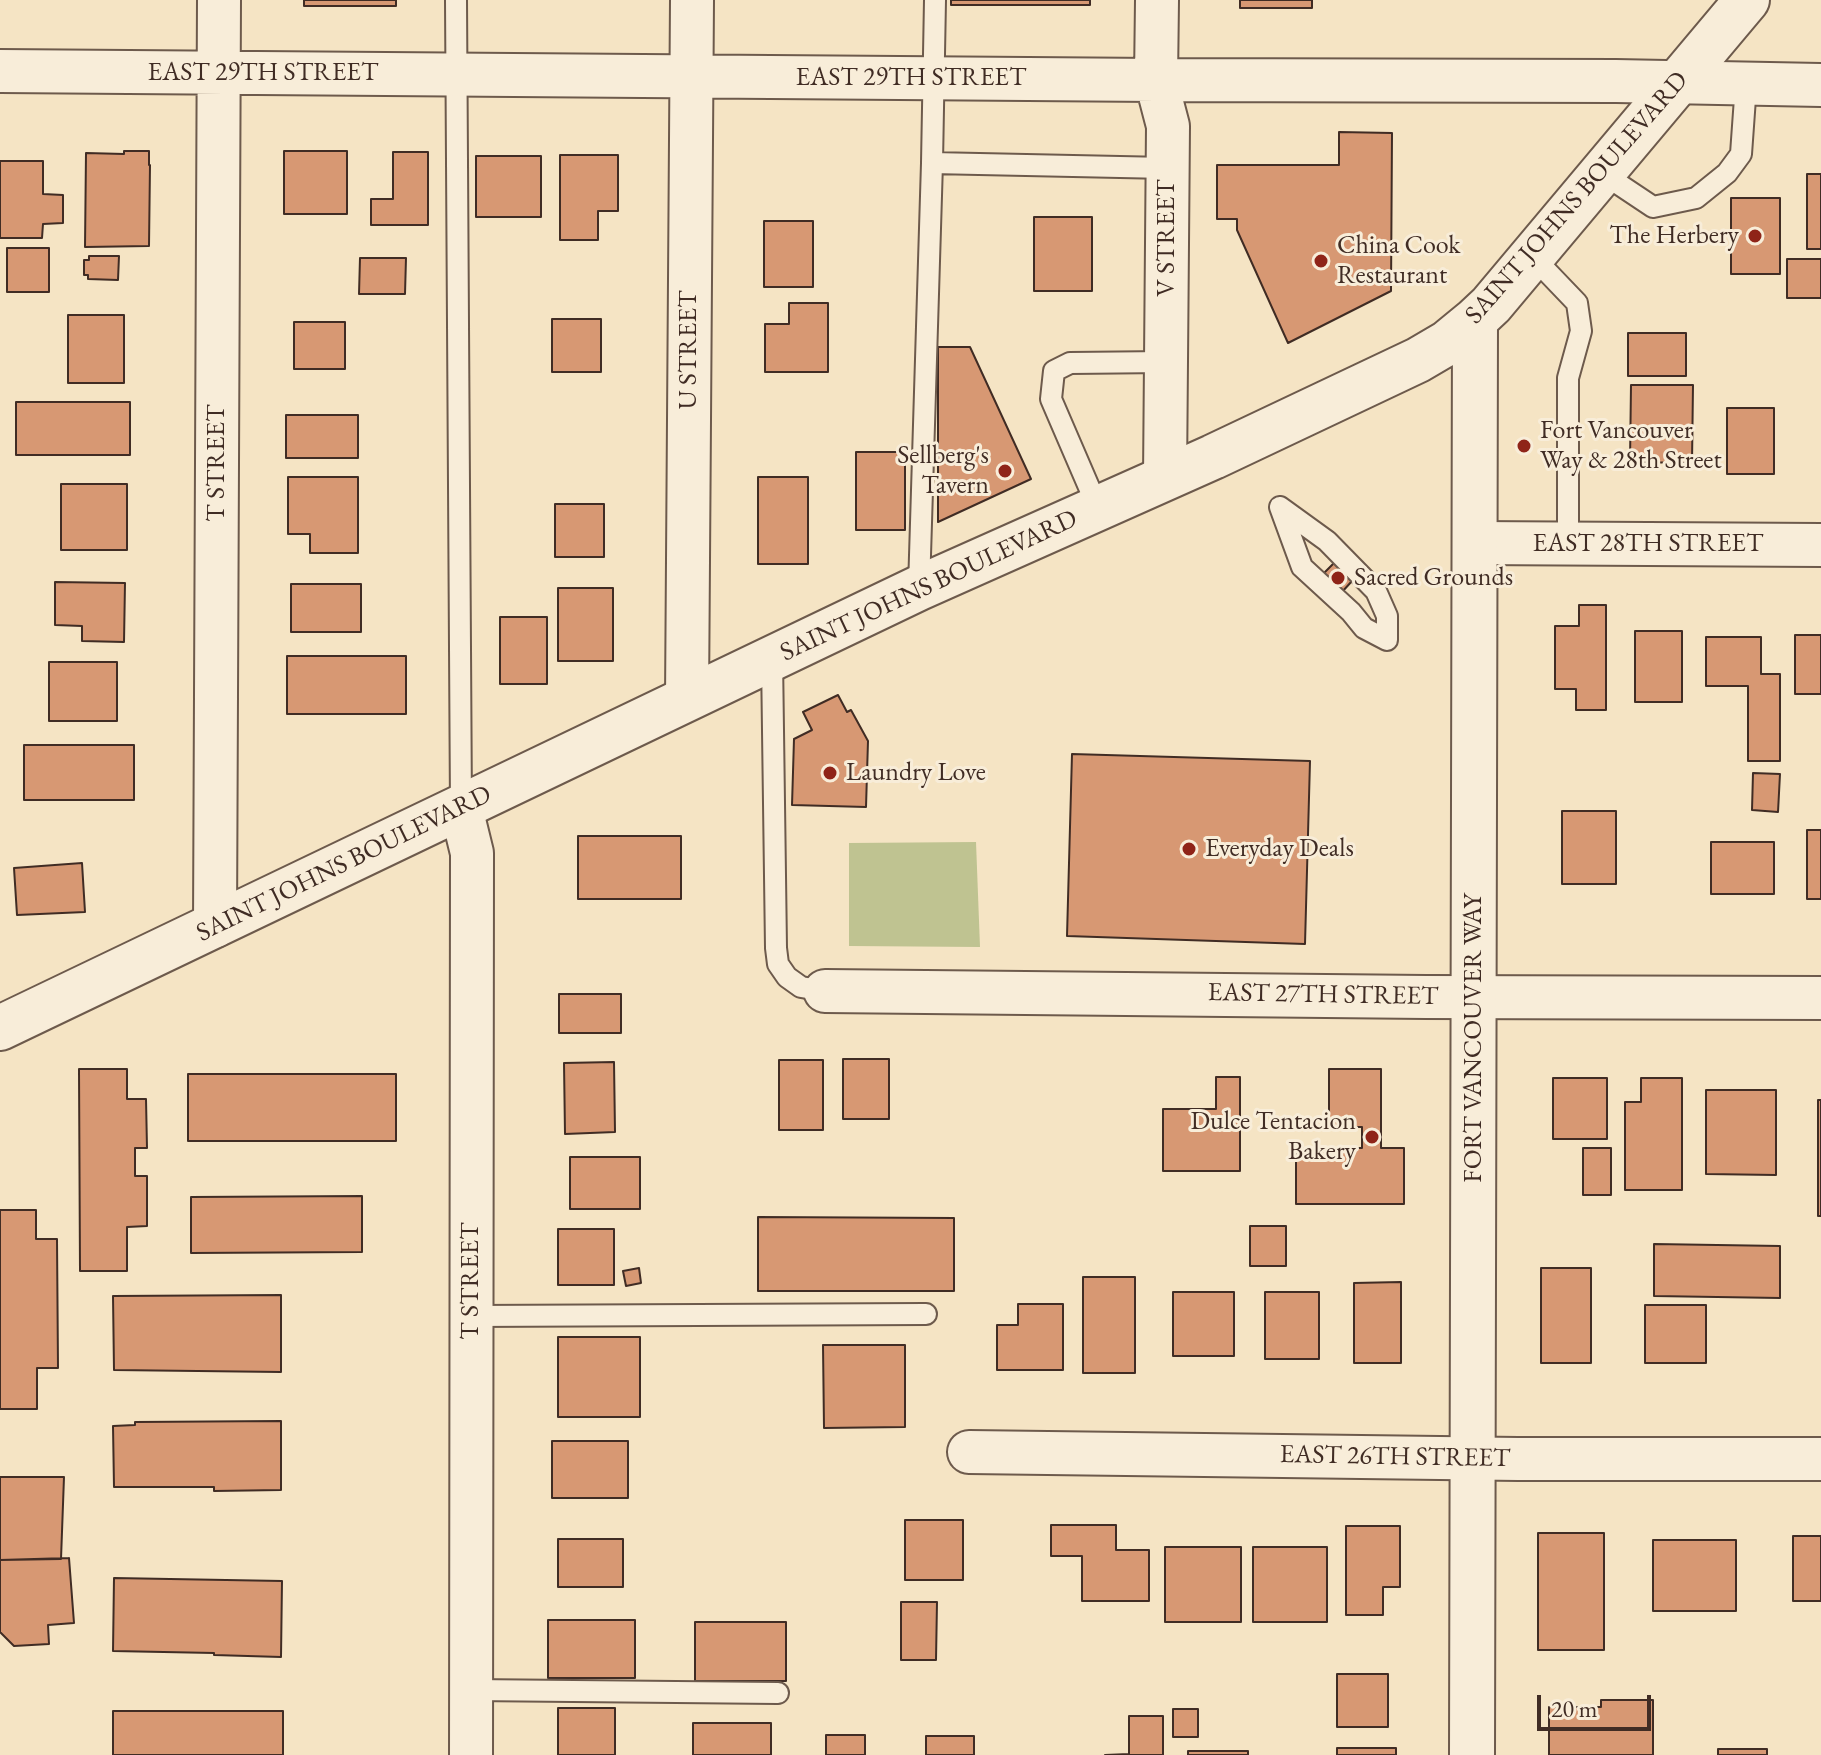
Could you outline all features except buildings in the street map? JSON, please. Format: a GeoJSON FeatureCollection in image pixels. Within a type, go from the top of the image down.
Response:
{"type":"FeatureCollection","features":[{"type":"Feature","properties":{"kind":"street","name":"T STREET"},"geometry":{"type":"LineString","coordinates":[[215,926],[219,0]]}},
{"type":"Feature","properties":{"kind":"street","name":"U STREET"},"geometry":{"type":"LineString","coordinates":[[687,699],[692,0]]}},
{"type":"Feature","properties":{"kind":"street","name":"V STREET"},"geometry":{"type":"LineString","coordinates":[[1157,0],[1156,80],[1168,126],[1165,478]]}},
{"type":"Feature","properties":{"kind":"street","name":"SAINT JOHNS BOULEVARD"},"geometry":{"type":"LineString","coordinates":[[0,1028],[919,588],[1397,371],[1447,343],[1491,305],[1747,0]]}},
{"type":"Feature","properties":{"kind":"street","name":"EAST 29TH STREET"},"geometry":{"type":"LineString","coordinates":[[0,71],[1616,81],[1821,85]]}},
{"type":"Feature","properties":{"kind":"street","name":"FORT VANCOUVER WAY"},"geometry":{"type":"LineString","coordinates":[[1472,1755],[1475,320]]}},
{"type":"Feature","properties":{"kind":"street","name":"EAST 28TH STREET"},"geometry":{"type":"LineString","coordinates":[[1474,543],[1821,545]]}},
{"type":"Feature","properties":{"kind":"street","name":"T STREET"},"geometry":{"type":"LineString","coordinates":[[461,808],[472,853],[471,1755]]}},
{"type":"Feature","properties":{"kind":"street","name":"EAST 27TH STREET"},"geometry":{"type":"LineString","coordinates":[[825,991],[1821,998]]}},
{"type":"Feature","properties":{"kind":"street","name":"EAST 26TH STREET"},"geometry":{"type":"LineString","coordinates":[[969,1452],[1821,1459]]}},
{"type":"Feature","properties":{"kind":"lane"},"geometry":{"type":"LineString","coordinates":[[456,0],[461,808]]}},
{"type":"Feature","properties":{"kind":"lane"},"geometry":{"type":"LineString","coordinates":[[919,588],[935,0]]}},
{"type":"Feature","properties":{"kind":"lane"},"geometry":{"type":"LineString","coordinates":[[1602,173],[1653,207],[1696,198],[1727,173],[1741,154],[1746,84]]}},
{"type":"Feature","properties":{"kind":"lane"},"geometry":{"type":"LineString","coordinates":[[932,163],[1167,168]]}},
{"type":"Feature","properties":{"kind":"lane"},"geometry":{"type":"LineString","coordinates":[[1532,256],[1577,303],[1581,331],[1568,378],[1568,543]]}},
{"type":"Feature","properties":{"kind":"lane"},"geometry":{"type":"LineString","coordinates":[[1098,508],[1051,399],[1054,371],[1070,363],[1166,362]]}},
{"type":"Feature","properties":{"kind":"lane"},"geometry":{"type":"LineString","coordinates":[[1280,507],[1327,541],[1376,591],[1387,616],[1387,640],[1364,628],[1302,567],[1280,507]]}},
{"type":"Feature","properties":{"kind":"lane"},"geometry":{"type":"LineString","coordinates":[[772,658],[778,964],[787,977],[801,987],[825,991]]}},
{"type":"Feature","properties":{"kind":"lane"},"geometry":{"type":"LineString","coordinates":[[471,1316],[926,1314]]}},
{"type":"Feature","properties":{"kind":"lane"},"geometry":{"type":"LineString","coordinates":[[471,1690],[778,1693]]}},
{"type":"Feature","properties":{"kind":"green space"},"geometry":{"type":"Polygon","coordinates":[[[976,842],[980,947],[849,946],[849,843],[976,842]]]}},
{"type":"Feature","properties":{"kind":"place","name":"The Herbery"},"geometry":{"type":"Point","coordinates":[1755,236]}},
{"type":"Feature","properties":{"kind":"place","name":"China Cook Restaurant"},"geometry":{"type":"Point","coordinates":[1321,261]}},
{"type":"Feature","properties":{"kind":"place","name":"Fort Vancouver Way & 28th Street"},"geometry":{"type":"Point","coordinates":[1524,446]}},
{"type":"Feature","properties":{"kind":"place","name":"Sellberg's Tavern"},"geometry":{"type":"Point","coordinates":[1005,471]}},
{"type":"Feature","properties":{"kind":"place","name":"Sacred Grounds"},"geometry":{"type":"Point","coordinates":[1338,578]}},
{"type":"Feature","properties":{"kind":"place","name":"Laundry Love"},"geometry":{"type":"Point","coordinates":[830,773]}},
{"type":"Feature","properties":{"kind":"place","name":"Everyday Deals"},"geometry":{"type":"Point","coordinates":[1189,849]}},
{"type":"Feature","properties":{"kind":"place","name":"Dulce Tentacion Bakery"},"geometry":{"type":"Point","coordinates":[1372,1137]}}]}
